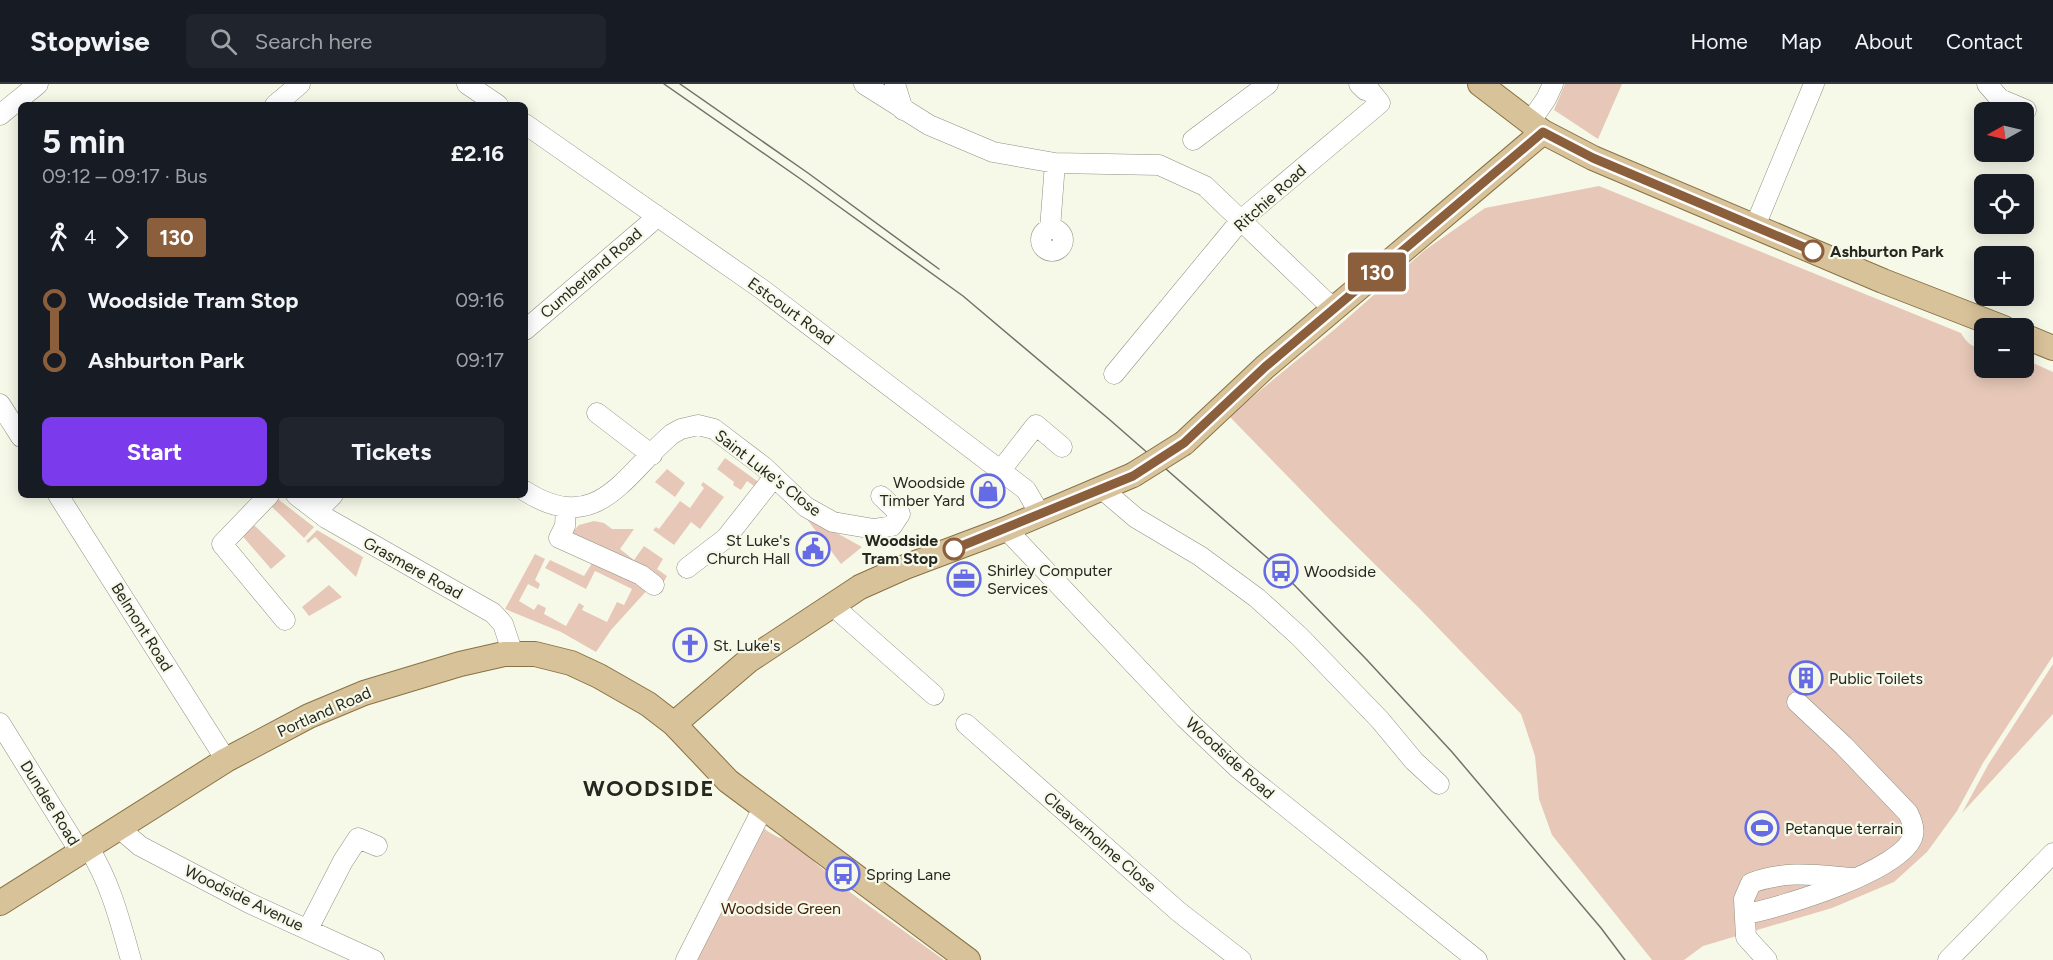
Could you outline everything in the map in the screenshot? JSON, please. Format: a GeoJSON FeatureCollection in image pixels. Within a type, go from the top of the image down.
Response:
{"type":"FeatureCollection","features":[{"type":"Feature","properties":{"kind":"main road"},"geometry":{"type":"LineString","coordinates":[[1480,84],[1537,127],[1593,158],[1883,281],[1978,318]]}},
{"type":"Feature","properties":{"kind":"main road"},"geometry":{"type":"LineString","coordinates":[[968,960],[764,808],[716,769],[674,724],[748,661],[860,587],[904,567],[1006,529],[1133,476],[1184,443],[1265,367],[1336,308],[1537,127]]}},
{"type":"Feature","properties":{"kind":"main road"},"geometry":{"type":"LineString","coordinates":[[2034,340],[2053,348]]}},
{"type":"Feature","properties":{"kind":"main road","name":"Portland Road"},"geometry":{"type":"LineString","coordinates":[[0,903],[226,760],[309,716],[364,693],[485,657],[513,654],[548,656],[571,663],[631,694],[674,724]]}},
{"type":"Feature","properties":{"kind":"street"},"geometry":{"type":"LineString","coordinates":[[21,102],[38,84]]}},
{"type":"Feature","properties":{"kind":"street"},"geometry":{"type":"LineString","coordinates":[[278,102],[300,84]]}},
{"type":"Feature","properties":{"kind":"street"},"geometry":{"type":"LineString","coordinates":[[467,84],[494,102]]}},
{"type":"Feature","properties":{"kind":"street"},"geometry":{"type":"LineString","coordinates":[[864,84],[929,125],[993,152],[1054,163],[1159,165],[1205,186],[1324,300],[1336,308]]}},
{"type":"Feature","properties":{"kind":"street"},"geometry":{"type":"LineString","coordinates":[[895,84],[903,110]]}},
{"type":"Feature","properties":{"kind":"street"},"geometry":{"type":"LineString","coordinates":[[1193,140],[1268,84]]}},
{"type":"Feature","properties":{"kind":"street"},"geometry":{"type":"LineString","coordinates":[[1537,127],[1552,84]]}},
{"type":"Feature","properties":{"kind":"street"},"geometry":{"type":"LineString","coordinates":[[1755,226],[1814,84]]}},
{"type":"Feature","properties":{"kind":"street"},"geometry":{"type":"LineString","coordinates":[[1971,84],[1978,84]]}},
{"type":"Feature","properties":{"kind":"street"},"geometry":{"type":"LineString","coordinates":[[1987,84],[2000,99],[2007,102]]}},
{"type":"Feature","properties":{"kind":"street","name":"Ritchie Road"},"geometry":{"type":"LineString","coordinates":[[1114,374],[1241,220],[1380,103],[1364,86]]}},
{"type":"Feature","properties":{"kind":"street","name":"Estcourt Road"},"geometry":{"type":"LineString","coordinates":[[528,126],[811,325],[1026,490],[1040,514]]}},
{"type":"Feature","properties":{"kind":"street"},"geometry":{"type":"LineString","coordinates":[[1050,229],[1054,163]]}},
{"type":"Feature","properties":{"kind":"street","name":"Cumberland Road"},"geometry":{"type":"LineString","coordinates":[[528,327],[649,224],[656,215]]}},
{"type":"Feature","properties":{"kind":"street"},"geometry":{"type":"LineString","coordinates":[[0,404],[18,432]]}},
{"type":"Feature","properties":{"kind":"street"},"geometry":{"type":"LineString","coordinates":[[597,413],[652,455]]}},
{"type":"Feature","properties":{"kind":"street","name":"Saint Luke's Close"},"geometry":{"type":"LineString","coordinates":[[566,507],[585,505],[613,493],[665,440],[681,429],[698,425],[706,426],[721,434],[764,467],[806,507],[832,522],[874,529],[892,526],[900,513],[881,496]]}},
{"type":"Feature","properties":{"kind":"street"},"geometry":{"type":"LineString","coordinates":[[1001,470],[1036,425],[1062,447]]}},
{"type":"Feature","properties":{"kind":"street"},"geometry":{"type":"LineString","coordinates":[[687,568],[726,537],[774,477]]}},
{"type":"Feature","properties":{"kind":"street"},"geometry":{"type":"LineString","coordinates":[[1102,489],[1136,518],[1200,556],[1257,598],[1308,646],[1380,720],[1414,761],[1440,784]]}},
{"type":"Feature","properties":{"kind":"street"},"geometry":{"type":"LineString","coordinates":[[528,493],[546,502],[566,507],[565,526],[560,538],[641,575],[654,585]]}},
{"type":"Feature","properties":{"kind":"street","name":"Belmont Road"},"geometry":{"type":"LineString","coordinates":[[60,498],[226,760]]}},
{"type":"Feature","properties":{"kind":"street"},"geometry":{"type":"LineString","coordinates":[[266,498],[222,544],[285,620]]}},
{"type":"Feature","properties":{"kind":"street","name":"Grasmere Road"},"geometry":{"type":"LineString","coordinates":[[300,498],[340,526],[493,613],[503,624],[513,654]]}},
{"type":"Feature","properties":{"kind":"street"},"geometry":{"type":"LineString","coordinates":[[317,511],[330,498]]}},
{"type":"Feature","properties":{"kind":"street","name":"Woodside Road"},"geometry":{"type":"LineString","coordinates":[[1006,529],[1185,718],[1239,769],[1477,960]]}},
{"type":"Feature","properties":{"kind":"street"},"geometry":{"type":"LineString","coordinates":[[832,605],[934,695]]}},
{"type":"Feature","properties":{"kind":"street"},"geometry":{"type":"LineString","coordinates":[[1745,914],[1765,911],[1813,896],[1856,879],[1884,865],[1908,845],[1913,836],[1908,813],[1844,746],[1797,702]]}},
{"type":"Feature","properties":{"kind":"street","name":"Dundee Road"},"geometry":{"type":"LineString","coordinates":[[0,723],[84,850],[111,896],[131,960]]}},
{"type":"Feature","properties":{"kind":"street","name":"Cleaverholme Close"},"geometry":{"type":"LineString","coordinates":[[966,724],[1179,912],[1239,958]]}},
{"type":"Feature","properties":{"kind":"street"},"geometry":{"type":"LineString","coordinates":[[686,960],[764,808]]}},
{"type":"Feature","properties":{"kind":"street","name":"Woodside Avenue"},"geometry":{"type":"LineString","coordinates":[[119,828],[127,837],[150,852],[249,903],[374,960]]}},
{"type":"Feature","properties":{"kind":"street"},"geometry":{"type":"LineString","coordinates":[[308,929],[343,861],[358,838],[377,846]]}},
{"type":"Feature","properties":{"kind":"street"},"geometry":{"type":"LineString","coordinates":[[1948,960],[2053,853]]}},
{"type":"Feature","properties":{"kind":"street"},"geometry":{"type":"LineString","coordinates":[[1767,960],[1746,937],[1744,899],[1751,883],[1769,876],[1799,874],[1856,879]]}},
{"type":"Feature","properties":{"kind":"green space"},"geometry":{"type":"Polygon","coordinates":[[[1565,84],[1622,84],[1598,139],[1554,110],[1565,84]]]}},
{"type":"Feature","properties":{"kind":"green space","name":"Ashburton Park"},"geometry":{"type":"Polygon","coordinates":[[[1599,186],[1961,333],[1974,346],[1974,378],[2034,378],[2034,363],[2053,372],[2053,656],[1983,763],[1957,811],[1927,852],[1894,882],[1832,908],[1703,946],[1684,960],[1652,960],[1552,835],[1539,799],[1535,756],[1521,714],[1229,416],[1335,329],[1425,250],[1485,208],[1599,186]]]}},
{"type":"Feature","properties":{"kind":"green space"},"geometry":{"type":"Polygon","coordinates":[[[725,458],[760,483],[757,488],[747,481],[741,490],[733,485],[734,482],[717,469],[725,458]]]}},
{"type":"Feature","properties":{"kind":"green space"},"geometry":{"type":"Polygon","coordinates":[[[667,469],[685,483],[675,497],[655,482],[667,469]]]}},
{"type":"Feature","properties":{"kind":"green space"},"geometry":{"type":"Polygon","coordinates":[[[703,482],[724,497],[700,529],[691,522],[674,545],[653,530],[656,527],[659,529],[680,501],[690,508],[704,488],[701,485],[703,482]]]}},
{"type":"Feature","properties":{"kind":"green space"},"geometry":{"type":"Polygon","coordinates":[[[273,498],[277,498],[314,527],[304,538],[269,504],[273,498]]]}},
{"type":"Feature","properties":{"kind":"green space"},"geometry":{"type":"Polygon","coordinates":[[[808,517],[862,547],[841,564],[806,518],[808,517]]]}},
{"type":"Feature","properties":{"kind":"green space"},"geometry":{"type":"Polygon","coordinates":[[[250,521],[286,556],[271,569],[239,532],[250,521]]]}},
{"type":"Feature","properties":{"kind":"green space"},"geometry":{"type":"Polygon","coordinates":[[[594,521],[604,523],[612,529],[634,529],[620,549],[634,560],[644,546],[663,559],[657,569],[667,576],[663,583],[584,542],[572,532],[579,525],[594,521]]]}},
{"type":"Feature","properties":{"kind":"green space"},"geometry":{"type":"Polygon","coordinates":[[[317,530],[363,557],[356,577],[315,537],[308,543],[306,541],[317,530]]]}},
{"type":"Feature","properties":{"kind":"green space"},"geometry":{"type":"Polygon","coordinates":[[[535,554],[545,559],[535,580],[540,584],[538,589],[528,584],[519,601],[534,610],[538,604],[546,608],[544,614],[566,626],[579,603],[584,606],[582,610],[607,622],[617,602],[624,605],[632,589],[595,571],[586,589],[545,568],[550,560],[584,576],[594,560],[650,587],[611,630],[596,652],[561,632],[505,609],[535,554]]]}},
{"type":"Feature","properties":{"kind":"green space"},"geometry":{"type":"Polygon","coordinates":[[[329,585],[342,597],[309,616],[302,607],[329,585]]]}},
{"type":"Feature","properties":{"kind":"green space"},"geometry":{"type":"Polygon","coordinates":[[[2053,664],[2053,714],[1962,813],[1988,765],[2053,664]]]}},
{"type":"Feature","properties":{"kind":"green space","name":"Woodside Green"},"geometry":{"type":"Polygon","coordinates":[[[762,827],[773,835],[795,839],[816,863],[824,870],[828,869],[836,877],[836,882],[944,960],[697,960],[703,948],[701,946],[762,827]]]}},
{"type":"Feature","properties":{"kind":"tram line"},"geometry":{"type":"LineString","coordinates":[[664,84],[963,296],[1110,420],[1271,561],[1452,752],[1601,928],[1625,960]]}},
{"type":"Feature","properties":{"kind":"tram line"},"geometry":{"type":"LineString","coordinates":[[680,84],[808,173],[939,269]]}},
{"type":"Feature","properties":{"kind":"bus line","name":"130"},"geometry":{"type":"LineString","coordinates":[[954,549],[1133,476],[1184,443],[1265,367],[1543,132],[1593,158],[1813,251]]}},
{"type":"Feature","properties":{"kind":"place","name":"Ashburton Park"},"geometry":{"type":"Point","coordinates":[1813,251]}},
{"type":"Feature","properties":{"kind":"place","name":"Woodside Timber Yard"},"geometry":{"type":"Point","coordinates":[988,491]}},
{"type":"Feature","properties":{"kind":"place","name":"St Luke's Church Hall"},"geometry":{"type":"Point","coordinates":[813,549]}},
{"type":"Feature","properties":{"kind":"place","name":"Woodside Tram Stop"},"geometry":{"type":"Point","coordinates":[954,549]}},
{"type":"Feature","properties":{"kind":"place","name":"Woodside"},"geometry":{"type":"Point","coordinates":[1281,571]}},
{"type":"Feature","properties":{"kind":"place","name":"Shirley Computer Services"},"geometry":{"type":"Point","coordinates":[964,579]}},
{"type":"Feature","properties":{"kind":"place","name":"St. Luke's"},"geometry":{"type":"Point","coordinates":[690,645]}},
{"type":"Feature","properties":{"kind":"place","name":"Public Toilets"},"geometry":{"type":"Point","coordinates":[1806,678]}},
{"type":"Feature","properties":{"kind":"place","name":"Petanque terrain"},"geometry":{"type":"Point","coordinates":[1762,828]}},
{"type":"Feature","properties":{"kind":"place","name":"Spring Lane"},"geometry":{"type":"Point","coordinates":[843,874]}},
{"type":"Feature","properties":{"kind":"district","name":"WOODSIDE"},"geometry":{"type":"Point","coordinates":[649,788]}}]}
